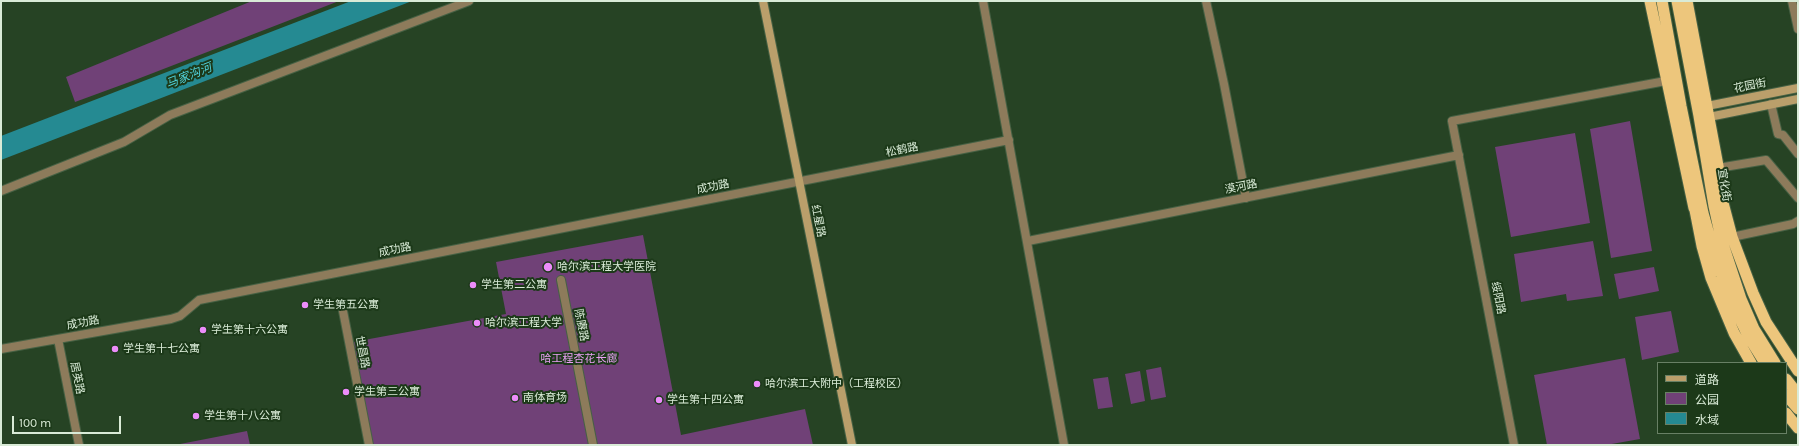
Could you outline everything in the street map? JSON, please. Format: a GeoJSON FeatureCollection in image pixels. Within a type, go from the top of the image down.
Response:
{"type":"FeatureCollection","features":[{"type":"Feature","properties":{"kind":"highway"},"geometry":{"type":"LineString","coordinates":[[1650,1],[1671,80],[1680,106],[1703,212],[1726,288],[1748,336],[1764,362]]}},
{"type":"Feature","properties":{"kind":"highway"},"geometry":{"type":"LineString","coordinates":[[1662,1],[1671,80],[1702,246]]}},
{"type":"Feature","properties":{"kind":"highway","name":"宣化街"},"geometry":{"type":"LineString","coordinates":[[1677,1],[1718,168],[1732,236]]}},
{"type":"Feature","properties":{"kind":"highway","name":"宣化街"},"geometry":{"type":"LineString","coordinates":[[1687,1],[1705,113],[1714,206],[1732,274],[1754,329],[1774,362]]}},
{"type":"Feature","properties":{"kind":"highway"},"geometry":{"type":"LineString","coordinates":[[1680,106],[1688,172],[1702,246],[1711,278],[1722,308],[1750,362]]}},
{"type":"Feature","properties":{"kind":"highway"},"geometry":{"type":"LineString","coordinates":[[1705,113],[1732,236],[1753,293],[1766,322],[1798,372]]}},
{"type":"Feature","properties":{"kind":"highway"},"geometry":{"type":"LineString","coordinates":[[1787,380],[1798,394]]}},
{"type":"Feature","properties":{"kind":"highway"},"geometry":{"type":"LineString","coordinates":[[1787,396],[1798,409]]}},
{"type":"Feature","properties":{"kind":"highway"},"geometry":{"type":"LineString","coordinates":[[1787,414],[1798,428]]}},
{"type":"Feature","properties":{"kind":"main road","name":"红星路"},"geometry":{"type":"LineString","coordinates":[[763,1],[851,445]]}},
{"type":"Feature","properties":{"kind":"main road","name":"花园街"},"geometry":{"type":"LineString","coordinates":[[1705,113],[1798,88]]}},
{"type":"Feature","properties":{"kind":"main road","name":"花园街"},"geometry":{"type":"LineString","coordinates":[[1705,113],[1798,99]]}},
{"type":"Feature","properties":{"kind":"street"},"geometry":{"type":"LineString","coordinates":[[1,191],[124,142],[170,115],[469,1]]}},
{"type":"Feature","properties":{"kind":"street"},"geometry":{"type":"LineString","coordinates":[[983,1],[1064,445]]}},
{"type":"Feature","properties":{"kind":"street"},"geometry":{"type":"LineString","coordinates":[[1206,1],[1246,198]]}},
{"type":"Feature","properties":{"kind":"street"},"geometry":{"type":"LineString","coordinates":[[1792,1],[1798,29]]}},
{"type":"Feature","properties":{"kind":"street","name":"绥阳路"},"geometry":{"type":"LineString","coordinates":[[1514,445],[1452,121],[1671,80]]}},
{"type":"Feature","properties":{"kind":"street"},"geometry":{"type":"LineString","coordinates":[[1771,104],[1778,134],[1783,135],[1798,154]]}},
{"type":"Feature","properties":{"kind":"street","name":"松鹤路"},"geometry":{"type":"LineString","coordinates":[[799,181],[1009,140]]}},
{"type":"Feature","properties":{"kind":"street","name":"漠河路"},"geometry":{"type":"LineString","coordinates":[[1028,241],[1459,155]]}},
{"type":"Feature","properties":{"kind":"street"},"geometry":{"type":"LineString","coordinates":[[1718,168],[1766,160],[1798,198]]}},
{"type":"Feature","properties":{"kind":"street","name":"成功路"},"geometry":{"type":"LineString","coordinates":[[1,349],[171,319],[180,316],[199,300],[799,181]]}},
{"type":"Feature","properties":{"kind":"street"},"geometry":{"type":"LineString","coordinates":[[1732,236],[1793,224],[1798,221]]}},
{"type":"Feature","properties":{"kind":"street","name":"陈赓路"},"geometry":{"type":"LineString","coordinates":[[561,280],[593,445]]}},
{"type":"Feature","properties":{"kind":"street","name":"世昌路"},"geometry":{"type":"LineString","coordinates":[[343,311],[369,445]]}},
{"type":"Feature","properties":{"kind":"street","name":"居英路"},"geometry":{"type":"LineString","coordinates":[[58,339],[79,445]]}},
{"type":"Feature","properties":{"kind":"green space"},"geometry":{"type":"Polygon","coordinates":[[[252,1],[339,1],[75,102],[66,77],[252,1]]]}},
{"type":"Feature","properties":{"kind":"green space"},"geometry":{"type":"Polygon","coordinates":[[[1630,121],[1652,251],[1611,258],[1590,129],[1630,121]]]}},
{"type":"Feature","properties":{"kind":"green space"},"geometry":{"type":"Polygon","coordinates":[[[1575,133],[1590,223],[1511,237],[1495,147],[1575,133]]]}},
{"type":"Feature","properties":{"kind":"green space","name":"哈工程杏花长廊"},"geometry":{"type":"Polygon","coordinates":[[[643,235],[681,435],[805,409],[813,445],[372,445],[353,342],[506,314],[496,262],[643,235]]]}},
{"type":"Feature","properties":{"kind":"green space"},"geometry":{"type":"Polygon","coordinates":[[[1593,241],[1603,296],[1567,301],[1566,294],[1521,302],[1514,254],[1593,241]]]}},
{"type":"Feature","properties":{"kind":"green space"},"geometry":{"type":"Polygon","coordinates":[[[1654,267],[1659,291],[1619,299],[1614,274],[1654,267]]]}},
{"type":"Feature","properties":{"kind":"green space"},"geometry":{"type":"Polygon","coordinates":[[[1671,311],[1679,352],[1642,360],[1635,317],[1671,311]]]}},
{"type":"Feature","properties":{"kind":"green space"},"geometry":{"type":"Polygon","coordinates":[[[1625,358],[1640,439],[1606,445],[1547,445],[1534,375],[1625,358]]]}},
{"type":"Feature","properties":{"kind":"green space"},"geometry":{"type":"Polygon","coordinates":[[[1161,367],[1166,397],[1151,400],[1146,370],[1161,367]]]}},
{"type":"Feature","properties":{"kind":"green space"},"geometry":{"type":"Polygon","coordinates":[[[1140,371],[1145,401],[1131,404],[1125,374],[1140,371]]]}},
{"type":"Feature","properties":{"kind":"green space"},"geometry":{"type":"Polygon","coordinates":[[[1108,377],[1113,407],[1098,409],[1093,379],[1108,377]]]}},
{"type":"Feature","properties":{"kind":"green space"},"geometry":{"type":"Polygon","coordinates":[[[247,431],[250,445],[175,445],[247,431]]]}},
{"type":"Feature","properties":{"kind":"water","name":"马家沟河"},"geometry":{"type":"Polygon","coordinates":[[[351,1],[412,1],[1,160],[1,136],[351,1]]]}},
{"type":"Feature","properties":{"kind":"place","name":"哈尔滨工程大学医院"},"geometry":{"type":"Point","coordinates":[548,267]}},
{"type":"Feature","properties":{"kind":"place","name":"学生第二公寓"},"geometry":{"type":"Point","coordinates":[473,285]}},
{"type":"Feature","properties":{"kind":"place","name":"学生第五公寓"},"geometry":{"type":"Point","coordinates":[305,305]}},
{"type":"Feature","properties":{"kind":"place","name":"哈尔滨工程大学"},"geometry":{"type":"Point","coordinates":[477,323]}},
{"type":"Feature","properties":{"kind":"place","name":"学生第十六公寓"},"geometry":{"type":"Point","coordinates":[203,330]}},
{"type":"Feature","properties":{"kind":"place","name":"学生第十七公寓"},"geometry":{"type":"Point","coordinates":[115,349]}},
{"type":"Feature","properties":{"kind":"place","name":"哈尔滨工大附中（工程校区）"},"geometry":{"type":"Point","coordinates":[757,384]}},
{"type":"Feature","properties":{"kind":"place","name":"学生第三公寓"},"geometry":{"type":"Point","coordinates":[346,392]}},
{"type":"Feature","properties":{"kind":"place","name":"南体育场"},"geometry":{"type":"Point","coordinates":[515,398]}},
{"type":"Feature","properties":{"kind":"place","name":"学生第十四公寓"},"geometry":{"type":"Point","coordinates":[659,400]}},
{"type":"Feature","properties":{"kind":"place","name":"学生第十八公寓"},"geometry":{"type":"Point","coordinates":[196,416]}}]}
